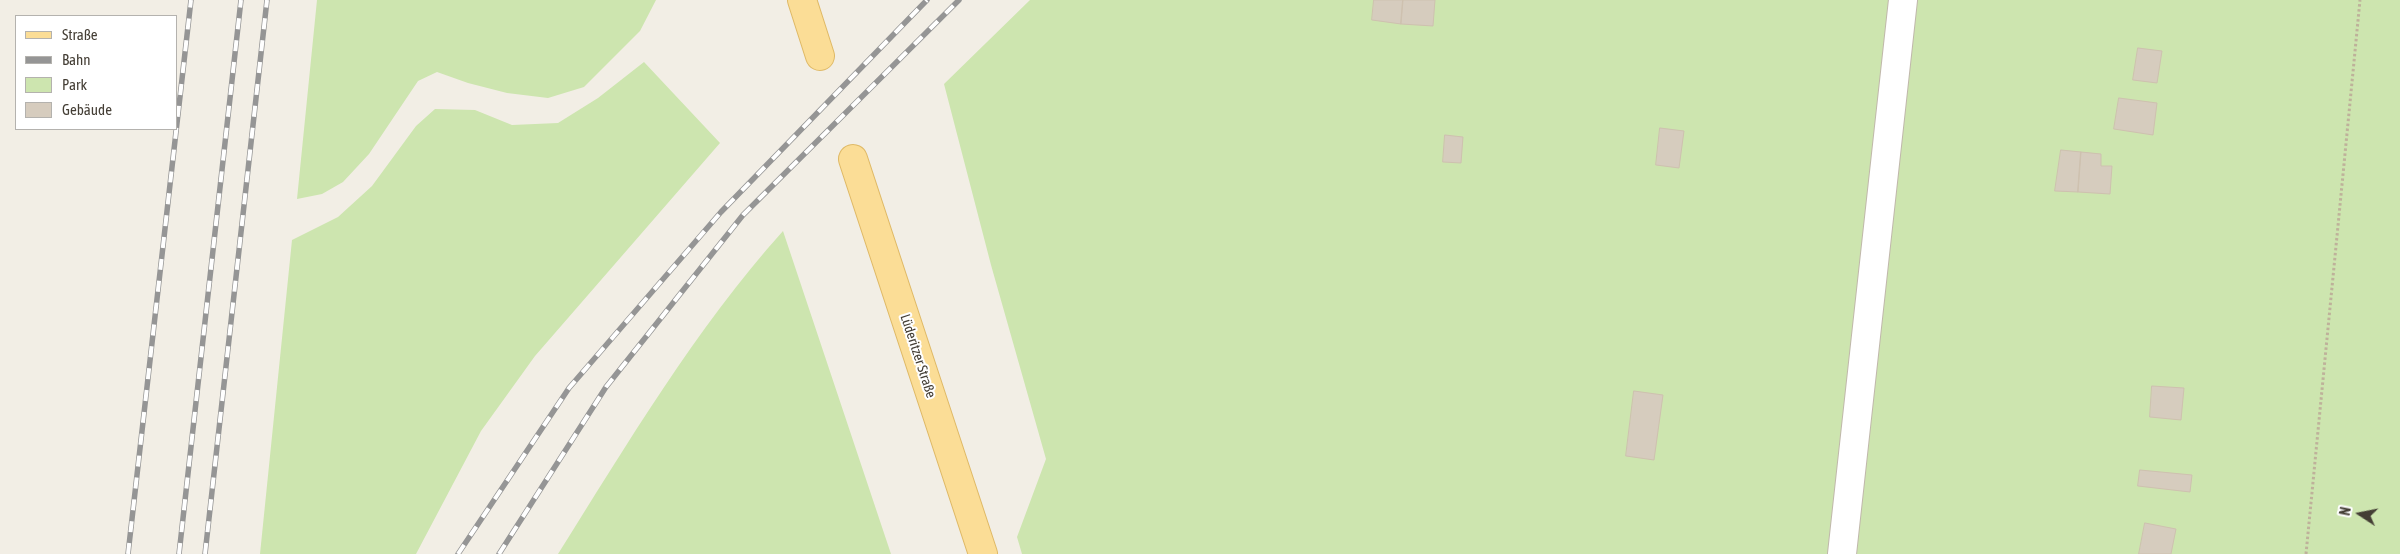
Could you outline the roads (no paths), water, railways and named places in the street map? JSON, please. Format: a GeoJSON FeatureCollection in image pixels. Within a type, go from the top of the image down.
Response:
{"type":"FeatureCollection","features":[{"type":"Feature","properties":{"kind":"main road"},"geometry":{"type":"LineString","coordinates":[[802,0],[820,56]]}},
{"type":"Feature","properties":{"kind":"main road","name":"Lüderitzer Straße"},"geometry":{"type":"LineString","coordinates":[[853,159],[983,554]]}},
{"type":"Feature","properties":{"kind":"lane"},"geometry":{"type":"LineString","coordinates":[[1842,554],[1903,0]]}},
{"type":"Feature","properties":{"kind":"railway"},"geometry":{"type":"LineString","coordinates":[[178,114],[191,0]]}},
{"type":"Feature","properties":{"kind":"railway"},"geometry":{"type":"LineString","coordinates":[[179,554],[241,0]]}},
{"type":"Feature","properties":{"kind":"railway"},"geometry":{"type":"LineString","coordinates":[[205,554],[267,0]]}},
{"type":"Feature","properties":{"kind":"railway"},"geometry":{"type":"LineString","coordinates":[[458,554],[569,388],[721,212],[927,0]]}},
{"type":"Feature","properties":{"kind":"railway"},"geometry":{"type":"LineString","coordinates":[[499,554],[606,387],[743,215],[959,0]]}},
{"type":"Feature","properties":{"kind":"railway"},"geometry":{"type":"LineString","coordinates":[[128,554],[176,130]]}}]}
